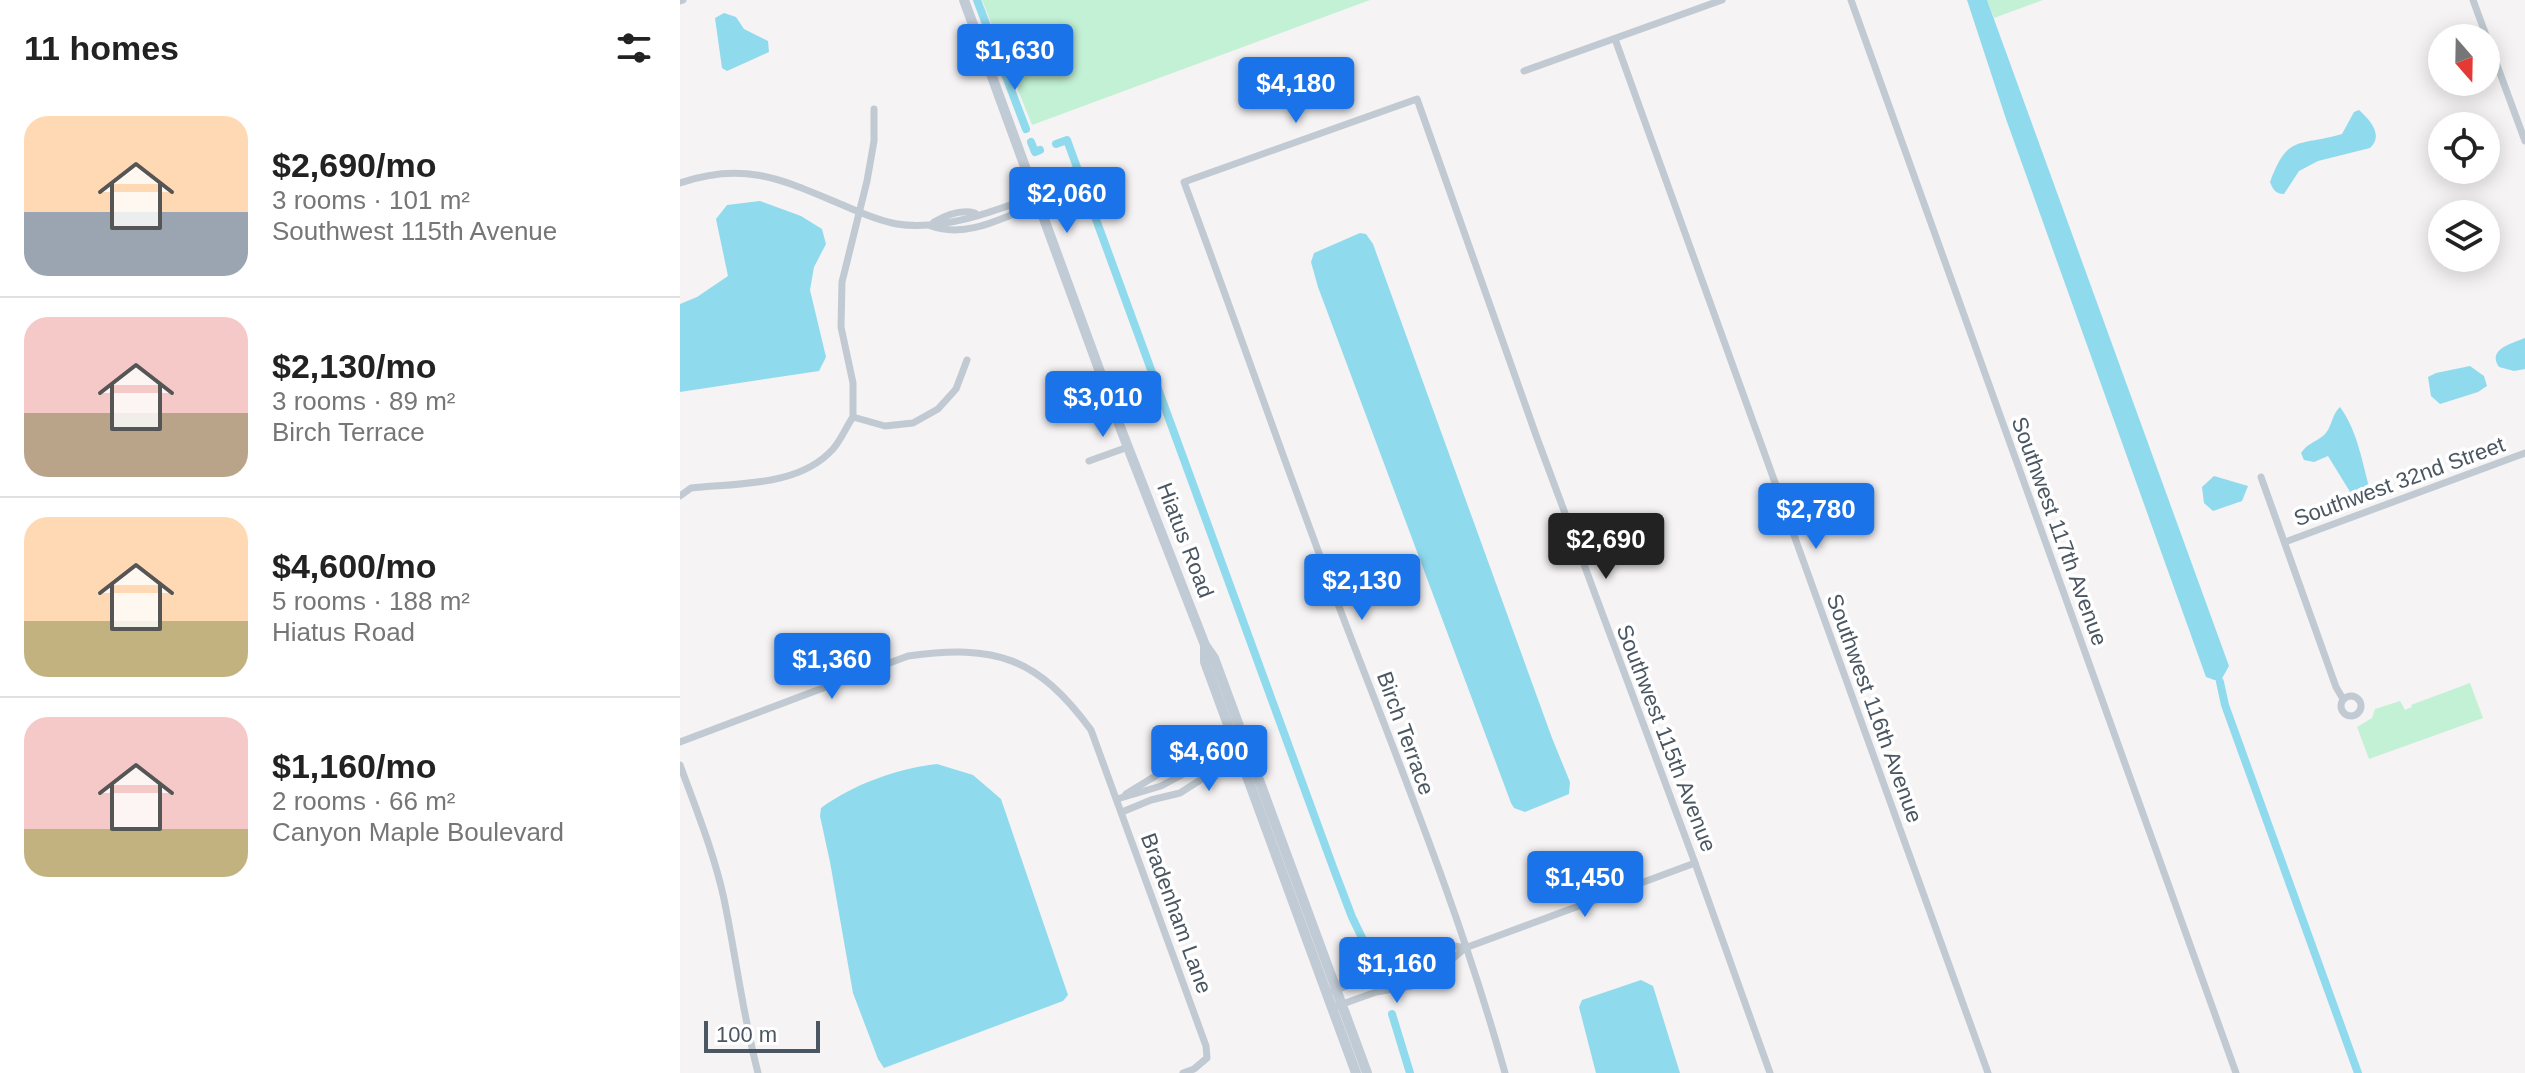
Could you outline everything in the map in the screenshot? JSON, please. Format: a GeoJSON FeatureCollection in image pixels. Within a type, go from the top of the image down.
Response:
{"type":"FeatureCollection","features":[{"type":"Feature","properties":{"kind":"street","name":"Hiatus Road"},"geometry":{"type":"LineString","coordinates":[[964,0],[1128,447],[1205,645],[1214,658],[1247,760],[1332,991],[1343,1004],[1367,1073]]}},
{"type":"Feature","properties":{"kind":"street"},"geometry":{"type":"LineString","coordinates":[[1524,71],[1722,0]]}},
{"type":"Feature","properties":{"kind":"street","name":"Southwest 117th Avenue"},"geometry":{"type":"LineString","coordinates":[[1851,0],[2236,1073]]}},
{"type":"Feature","properties":{"kind":"street"},"geometry":{"type":"LineString","coordinates":[[2473,0],[2525,141]]}},
{"type":"Feature","properties":{"kind":"street","name":"Southwest 116th Avenue"},"geometry":{"type":"LineString","coordinates":[[1615,39],[1988,1073]]}},
{"type":"Feature","properties":{"kind":"street","name":"Southwest 115th Avenue"},"geometry":{"type":"LineString","coordinates":[[1184,182],[1417,99],[1770,1073]]}},
{"type":"Feature","properties":{"kind":"street"},"geometry":{"type":"LineString","coordinates":[[680,496],[691,488],[783,478],[808,468],[833,450],[853,417],[853,383],[841,327],[842,282],[874,141],[874,109]]}},
{"type":"Feature","properties":{"kind":"street"},"geometry":{"type":"LineString","coordinates":[[680,183],[745,172],[778,178],[896,224],[929,225],[1036,200]]}},
{"type":"Feature","properties":{"kind":"street","name":"Birch Terrace"},"geometry":{"type":"LineString","coordinates":[[1184,182],[1465,948],[1505,1073]]}},
{"type":"Feature","properties":{"kind":"street"},"geometry":{"type":"LineString","coordinates":[[929,225],[945,231],[962,231],[1036,200]]}},
{"type":"Feature","properties":{"kind":"street"},"geometry":{"type":"LineString","coordinates":[[853,417],[885,426],[913,423],[938,409],[956,389],[967,360]]}},
{"type":"Feature","properties":{"kind":"street"},"geometry":{"type":"LineString","coordinates":[[1089,461],[1128,447]]}},
{"type":"Feature","properties":{"kind":"street","name":"Southwest 32nd Street"},"geometry":{"type":"LineString","coordinates":[[2285,542],[2525,453]]}},
{"type":"Feature","properties":{"kind":"street"},"geometry":{"type":"LineString","coordinates":[[2261,477],[2336,687],[2343,699]]}},
{"type":"Feature","properties":{"kind":"street","name":"Bradenham Lane"},"geometry":{"type":"LineString","coordinates":[[680,742],[908,656],[945,651],[982,651],[1008,658],[1043,676],[1072,705],[1091,730],[1206,1046],[1207,1058],[1194,1069],[1183,1073]]}},
{"type":"Feature","properties":{"kind":"street"},"geometry":{"type":"LineString","coordinates":[[1117,799],[1164,784],[1243,747]]}},
{"type":"Feature","properties":{"kind":"street"},"geometry":{"type":"LineString","coordinates":[[1122,812],[1180,793],[1208,775],[1247,760]]}},
{"type":"Feature","properties":{"kind":"street"},"geometry":{"type":"LineString","coordinates":[[1117,799],[1158,774],[1204,763]]}},
{"type":"Feature","properties":{"kind":"street"},"geometry":{"type":"LineString","coordinates":[[680,765],[710,846],[758,1073]]}},
{"type":"Feature","properties":{"kind":"street"},"geometry":{"type":"LineString","coordinates":[[1158,774],[1168,796]]}},
{"type":"Feature","properties":{"kind":"street"},"geometry":{"type":"LineString","coordinates":[[1332,1008],[1376,992],[1423,984],[1465,948],[1695,863]]}},
{"type":"Feature","properties":{"kind":"street"},"geometry":{"type":"LineString","coordinates":[[1332,991],[1370,978],[1419,951],[1455,946],[1465,948]]}},
{"type":"Feature","properties":{"kind":"street"},"geometry":{"type":"LineString","coordinates":[[1419,951],[1428,964]]}},
{"type":"Feature","properties":{"kind":"street"},"geometry":{"type":"LineString","coordinates":[[1399,989],[1428,964],[1456,955]]}},
{"type":"Feature","properties":{"kind":"street","name":"Hiatus Road"},"geometry":{"type":"LineString","coordinates":[[1332,991],[1332,1008],[1356,1073]]}},
{"type":"Feature","properties":{"kind":"green space"},"geometry":{"type":"Polygon","coordinates":[[[982,0],[1370,0],[1032,125],[982,0]]]}},
{"type":"Feature","properties":{"kind":"green space"},"geometry":{"type":"Polygon","coordinates":[[[1987,0],[2043,0],[1994,18],[1987,0]]]}},
{"type":"Feature","properties":{"kind":"green space"},"geometry":{"type":"Polygon","coordinates":[[[2470,683],[2483,718],[2369,759],[2357,727],[2372,718],[2375,709],[2400,701],[2405,710],[2470,683]]]}},
{"type":"Feature","properties":{"kind":"water"},"geometry":{"type":"Polygon","coordinates":[[[1967,0],[1987,0],[2229,666],[2220,682],[2206,677],[2006,119],[1967,0]]]}},
{"type":"Feature","properties":{"kind":"water"},"geometry":{"type":"Polygon","coordinates":[[[724,13],[736,17],[744,29],[768,41],[769,52],[727,71],[722,68],[715,18],[724,13]]]}},
{"type":"Feature","properties":{"kind":"water"},"geometry":{"type":"Polygon","coordinates":[[[2359,110],[2376,133],[2370,148],[2318,161],[2299,171],[2284,194],[2275,191],[2270,182],[2276,166],[2289,149],[2297,144],[2342,134],[2354,112],[2359,110]]]}},
{"type":"Feature","properties":{"kind":"water"},"geometry":{"type":"Polygon","coordinates":[[[760,201],[801,216],[822,229],[826,244],[814,267],[810,290],[826,357],[819,371],[680,392],[680,304],[697,297],[728,276],[716,219],[727,205],[760,201]]]}},
{"type":"Feature","properties":{"kind":"water"},"geometry":{"type":"Polygon","coordinates":[[[1360,233],[1366,234],[1373,244],[1570,782],[1569,794],[1525,812],[1514,808],[1511,803],[1318,287],[1311,262],[1314,253],[1360,233]]]}},
{"type":"Feature","properties":{"kind":"water"},"geometry":{"type":"Polygon","coordinates":[[[2525,338],[2525,369],[2514,371],[2499,367],[2496,361],[2498,351],[2525,338]]]}},
{"type":"Feature","properties":{"kind":"water"},"geometry":{"type":"Polygon","coordinates":[[[2470,366],[2484,376],[2487,386],[2440,404],[2431,396],[2428,377],[2470,366]]]}},
{"type":"Feature","properties":{"kind":"water"},"geometry":{"type":"Polygon","coordinates":[[[2340,407],[2355,437],[2370,490],[2359,499],[2352,495],[2328,456],[2314,462],[2304,460],[2301,453],[2326,433],[2340,407]]]}},
{"type":"Feature","properties":{"kind":"water"},"geometry":{"type":"Polygon","coordinates":[[[2214,476],[2248,486],[2242,501],[2213,511],[2204,503],[2202,487],[2214,476]]]}},
{"type":"Feature","properties":{"kind":"water"},"geometry":{"type":"Polygon","coordinates":[[[937,764],[973,775],[1001,799],[1068,995],[1063,1001],[884,1068],[853,993],[821,808],[876,779],[937,764]]]}},
{"type":"Feature","properties":{"kind":"water"},"geometry":{"type":"Polygon","coordinates":[[[1641,980],[1653,986],[1680,1073],[1596,1073],[1579,1007],[1582,1000],[1641,980]]]}},
{"type":"Feature","properties":{"kind":"waterway"},"geometry":{"type":"LineString","coordinates":[[977,0],[1026,129]]}},
{"type":"Feature","properties":{"kind":"waterway"},"geometry":{"type":"LineString","coordinates":[[1056,144],[1067,140],[1333,867],[1367,948]]}},
{"type":"Feature","properties":{"kind":"waterway"},"geometry":{"type":"LineString","coordinates":[[1031,142],[1035,152],[1040,150]]}},
{"type":"Feature","properties":{"kind":"waterway"},"geometry":{"type":"LineString","coordinates":[[2220,682],[2225,705],[2358,1073]]}},
{"type":"Feature","properties":{"kind":"waterway"},"geometry":{"type":"LineString","coordinates":[[1392,1014],[1410,1073]]}}]}
